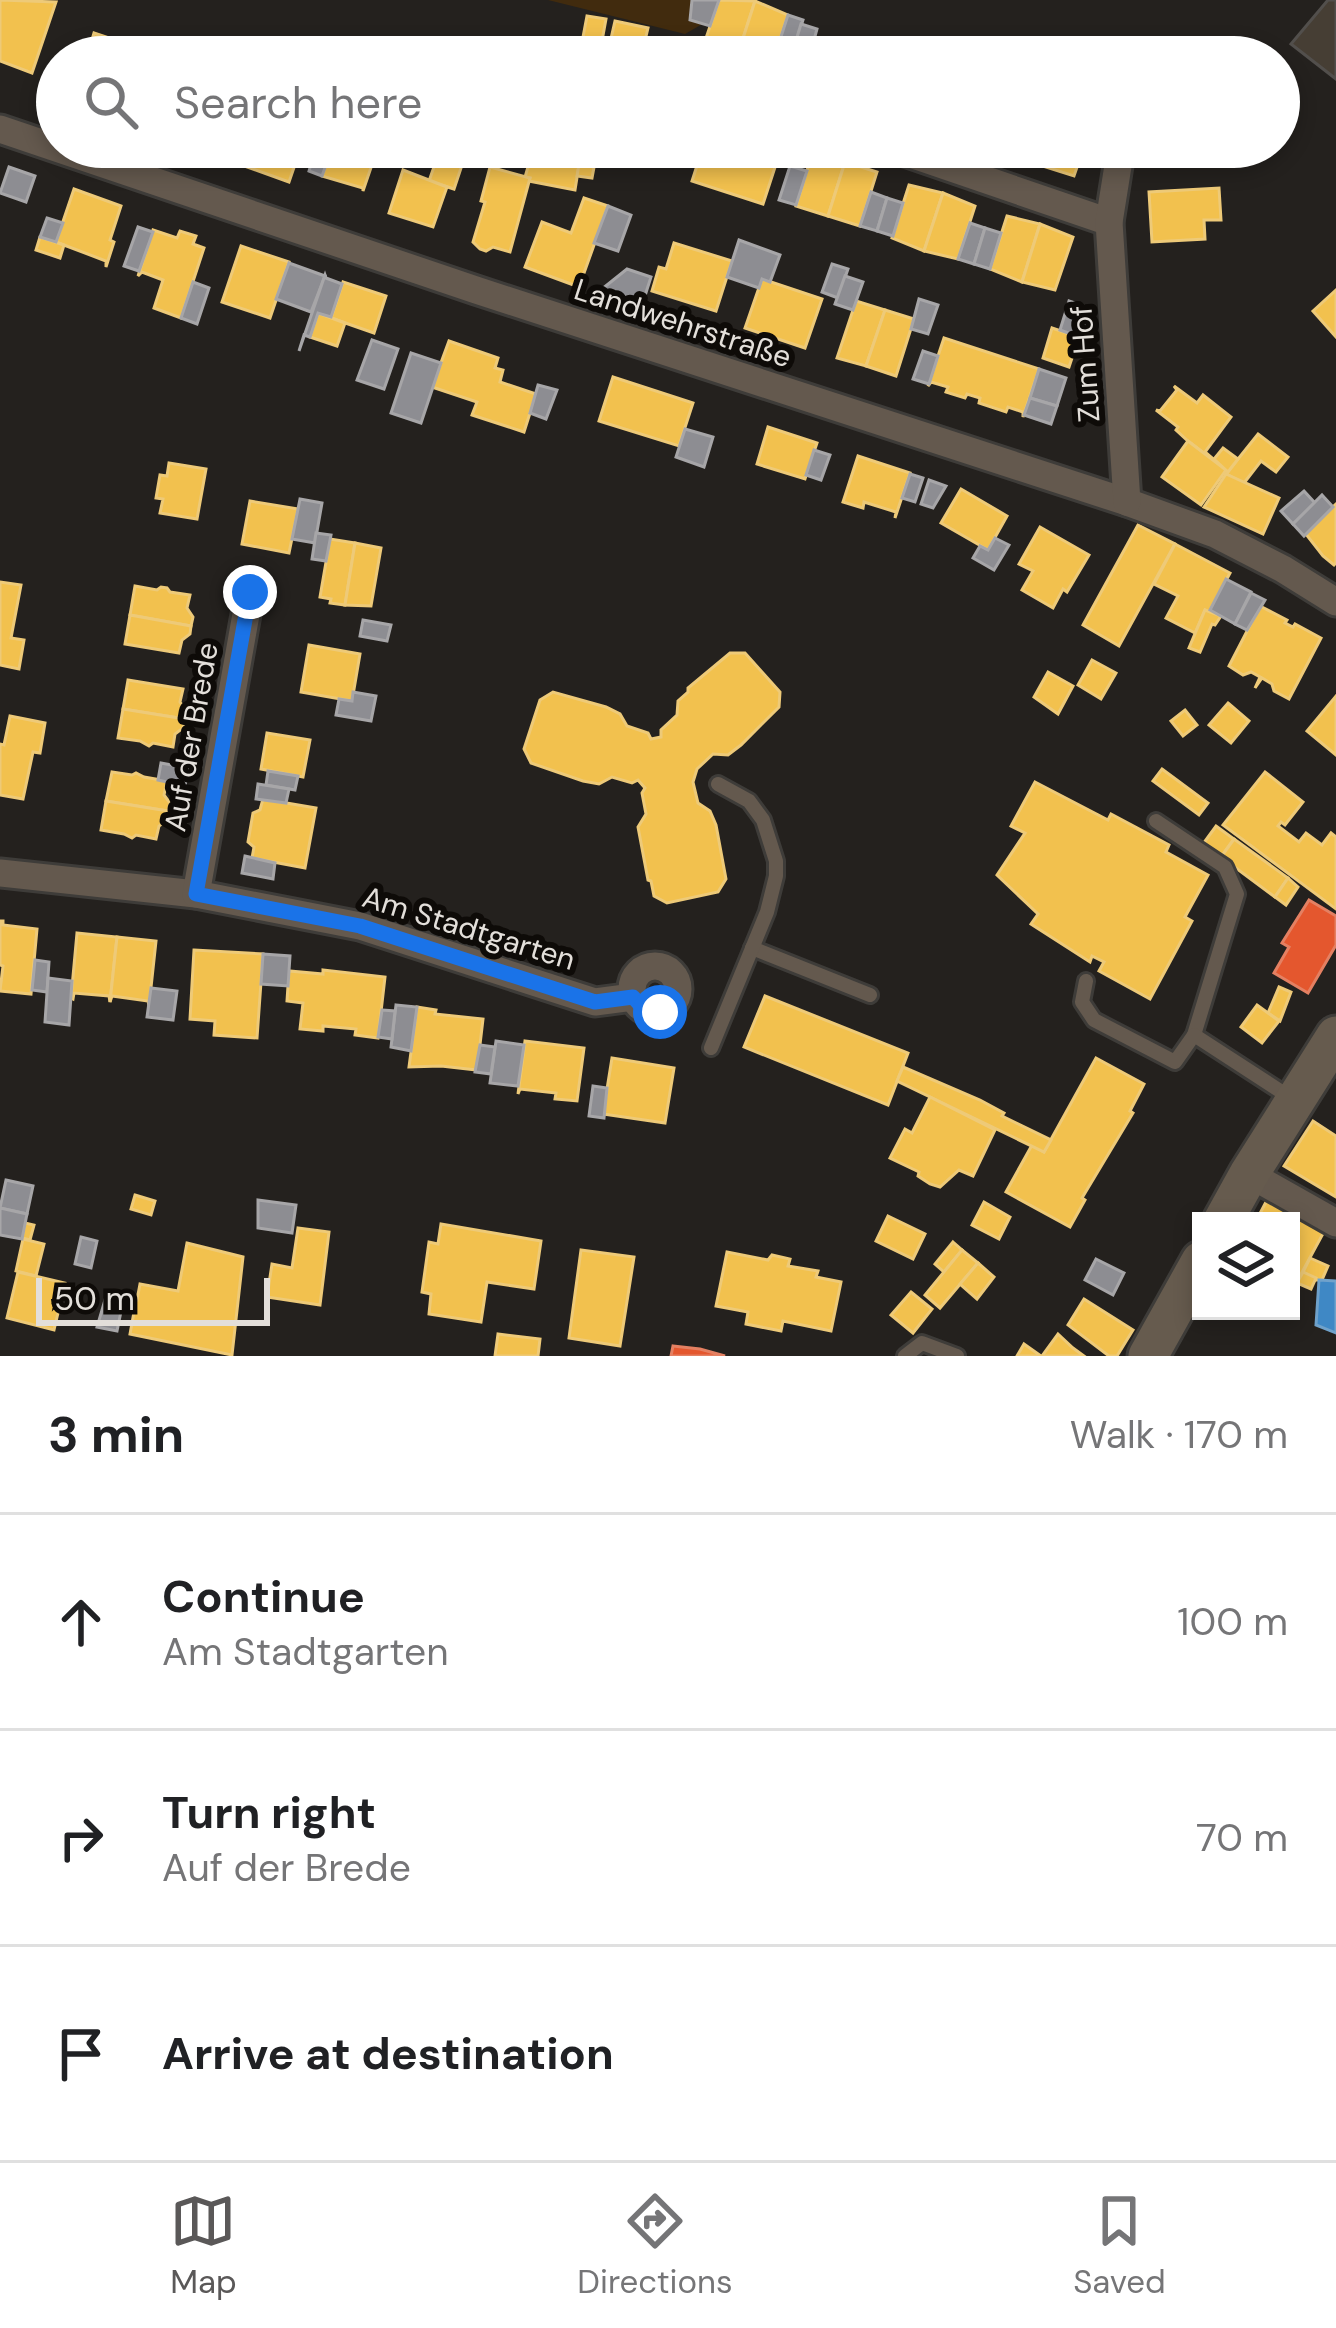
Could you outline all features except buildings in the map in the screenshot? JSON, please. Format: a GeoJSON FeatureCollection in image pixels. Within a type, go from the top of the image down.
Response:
{"type":"FeatureCollection","features":[{"type":"Feature","properties":{"kind":"main road"},"geometry":{"type":"LineString","coordinates":[[1228,1212],[1336,1036]]}},
{"type":"Feature","properties":{"kind":"main road"},"geometry":{"type":"LineString","coordinates":[[1148,1356],[1192,1277]]}},
{"type":"Feature","properties":{"kind":"street","name":"Landwehrstraße"},"geometry":{"type":"LineString","coordinates":[[0,129],[36,141]]}},
{"type":"Feature","properties":{"kind":"street","name":"Landwehrstraße"},"geometry":{"type":"LineString","coordinates":[[115,168],[1126,502],[1215,534],[1336,602]]}},
{"type":"Feature","properties":{"kind":"street"},"geometry":{"type":"LineString","coordinates":[[951,168],[1109,222]]}},
{"type":"Feature","properties":{"kind":"street","name":"Zum Hof"},"geometry":{"type":"LineString","coordinates":[[1118,168],[1109,222],[1126,502]]}},
{"type":"Feature","properties":{"kind":"street","name":"Auf der Brede"},"geometry":{"type":"LineString","coordinates":[[196,894],[250,592]]}},
{"type":"Feature","properties":{"kind":"street","name":"Am Stadtgarten"},"geometry":{"type":"LineString","coordinates":[[0,873],[196,894],[360,926],[595,1002],[633,997]]}},
{"type":"Feature","properties":{"kind":"street"},"geometry":{"type":"LineString","coordinates":[[1249,1174],[1336,1223]]}},
{"type":"Feature","properties":{"kind":"lane"},"geometry":{"type":"LineString","coordinates":[[711,1048],[774,889],[776,861],[763,820],[749,801],[718,784]]}},
{"type":"Feature","properties":{"kind":"lane"},"geometry":{"type":"LineString","coordinates":[[1086,981],[1082,1001],[1094,1020],[1175,1062],[1193,1035],[1237,894],[1225,867],[1156,821]]}},
{"type":"Feature","properties":{"kind":"lane"},"geometry":{"type":"LineString","coordinates":[[752,948],[870,995]]}},
{"type":"Feature","properties":{"kind":"lane"},"geometry":{"type":"LineString","coordinates":[[1193,1035],[1294,1100]]}},
{"type":"Feature","properties":{"kind":"lane"},"geometry":{"type":"LineString","coordinates":[[905,1356],[922,1343],[957,1356]]}},
{"type":"Feature","properties":{"kind":"shaded area"},"geometry":{"type":"Polygon","coordinates":[[[548,0],[744,0],[685,34],[548,0]]]}},
{"type":"Feature","properties":{"kind":"route"},"geometry":{"type":"LineString","coordinates":[[250,592],[196,894],[360,926],[595,1002],[633,997],[644,1009],[660,1012]]}}]}
